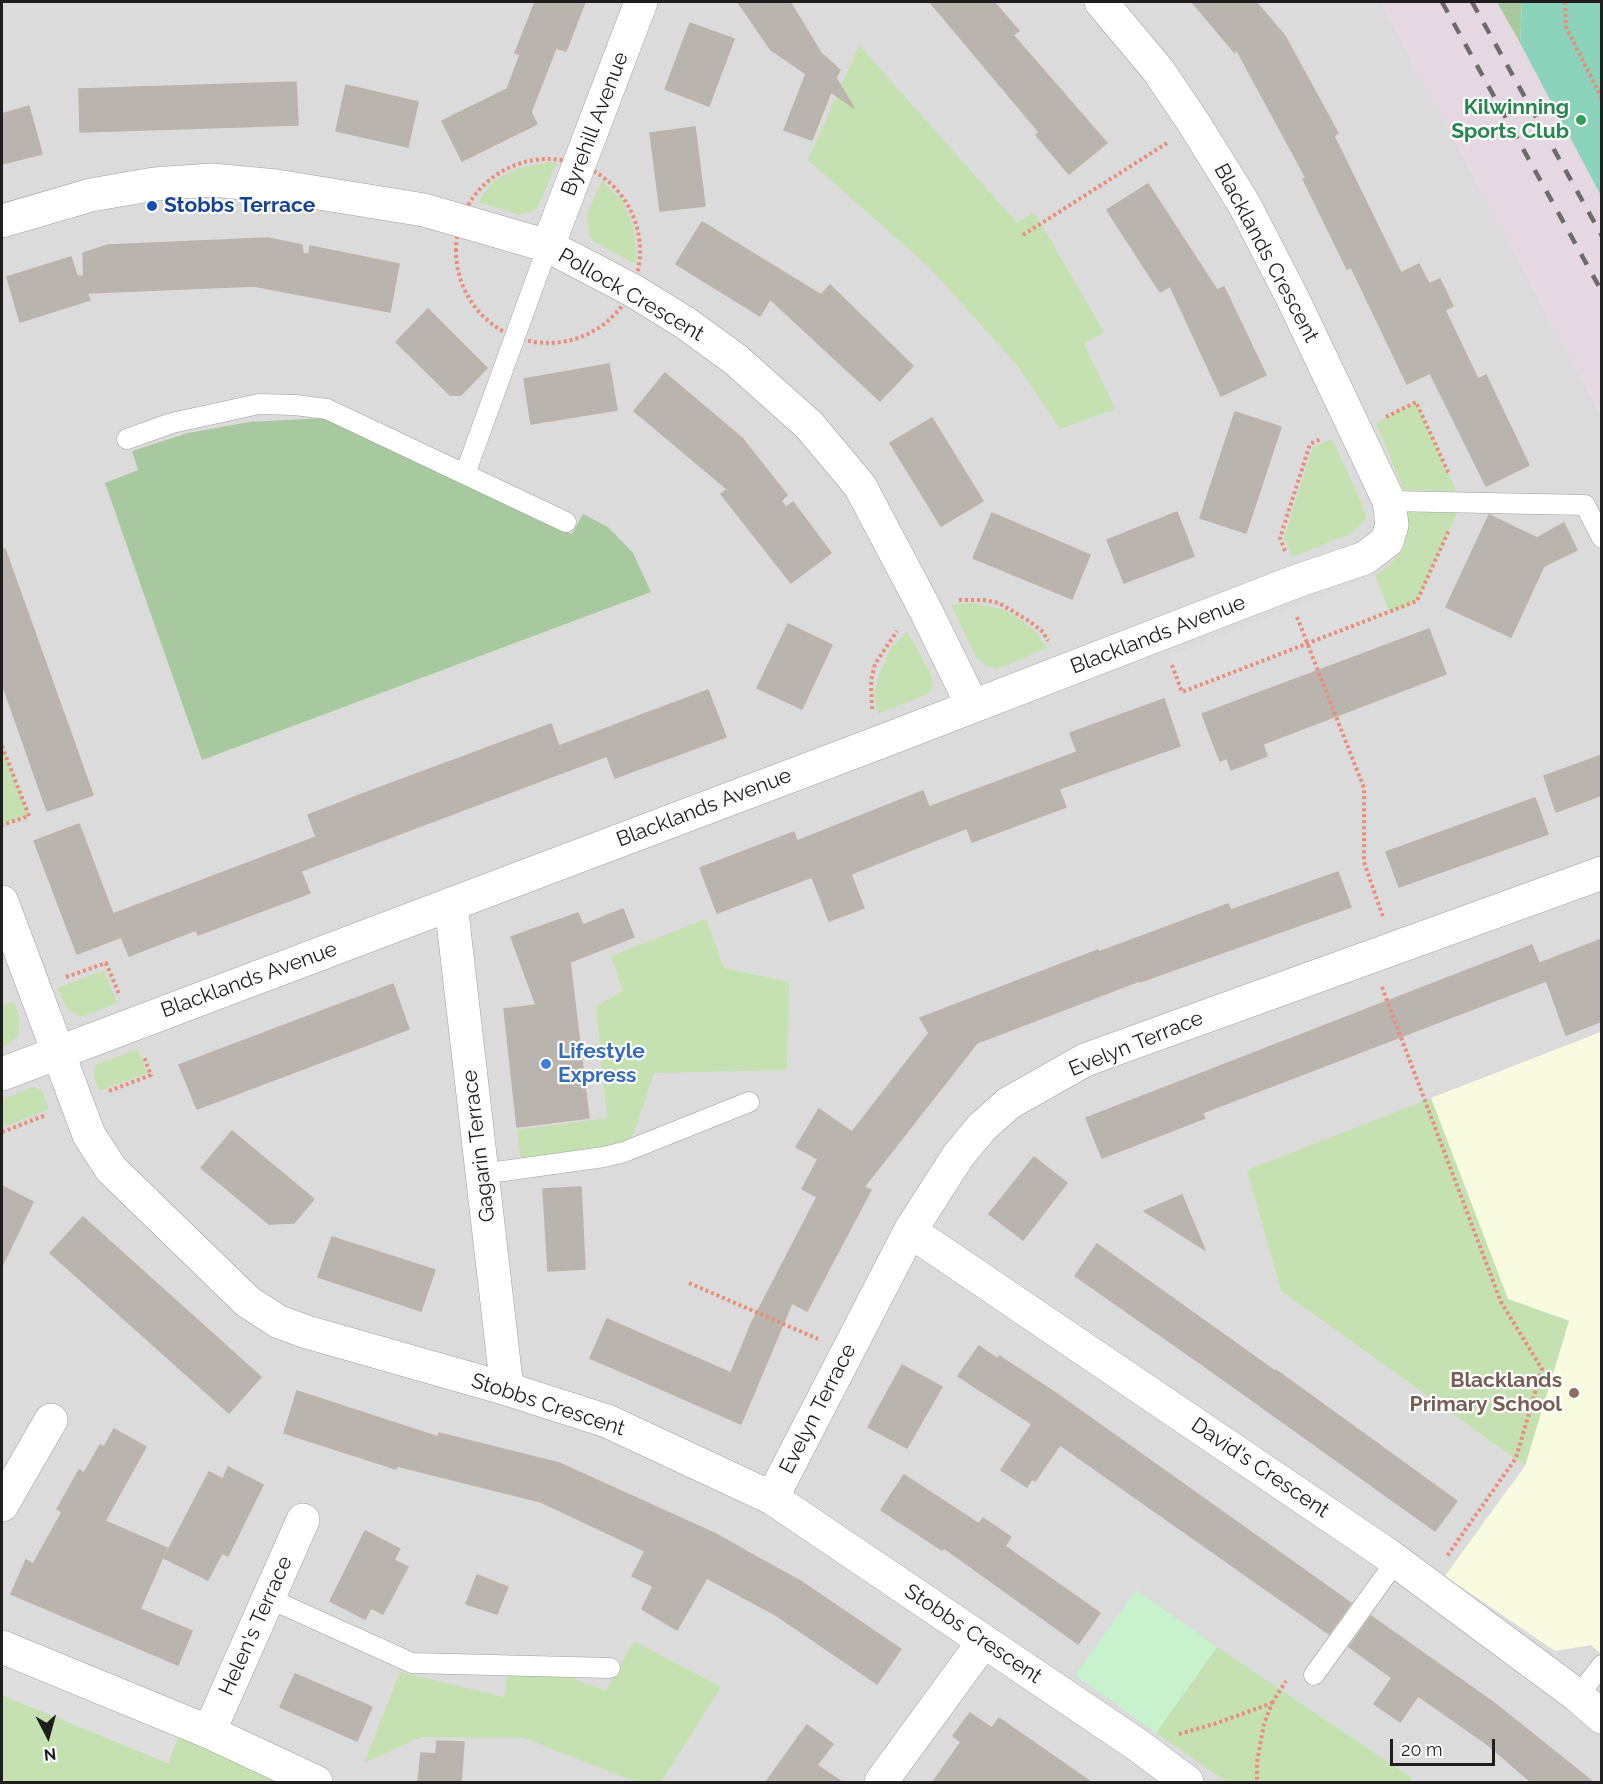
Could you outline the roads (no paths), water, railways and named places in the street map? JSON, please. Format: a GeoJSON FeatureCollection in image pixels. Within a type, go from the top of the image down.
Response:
{"type":"FeatureCollection","features":[{"type":"Feature","properties":{"kind":"street","name":"Byrehill Avenue"},"geometry":{"type":"LineString","coordinates":[[548,246],[641,2]]}},
{"type":"Feature","properties":{"kind":"street","name":"Blacklands Crescent"},"geometry":{"type":"LineString","coordinates":[[1101,2],[1158,70],[1244,204],[1293,299],[1391,513]]}},
{"type":"Feature","properties":{"kind":"street","name":"Pollock Crescent"},"geometry":{"type":"LineString","coordinates":[[2,221],[91,195],[154,184],[212,180],[288,188],[424,210],[548,246],[626,287],[684,322],[735,359],[809,425],[860,486],[925,609],[972,705]]}},
{"type":"Feature","properties":{"kind":"street","name":"Blacklands Avenue"},"geometry":{"type":"LineString","coordinates":[[2,1074],[1291,584],[1365,558],[1387,541],[1391,513]]}},
{"type":"Feature","properties":{"kind":"street","name":"Evelyn Terrace"},"geometry":{"type":"LineString","coordinates":[[772,1498],[910,1231],[958,1156],[982,1126],[1008,1103],[1085,1060],[1602,873]]}},
{"type":"Feature","properties":{"kind":"street"},"geometry":{"type":"LineString","coordinates":[[2,902],[58,1053]]}},
{"type":"Feature","properties":{"kind":"street","name":"Gagarin Terrace"},"geometry":{"type":"LineString","coordinates":[[451,904],[507,1389]]}},
{"type":"Feature","properties":{"kind":"street","name":"Stobbs Crescent"},"geometry":{"type":"LineString","coordinates":[[58,1053],[89,1135],[111,1169],[248,1302],[279,1322],[307,1332],[607,1420],[772,1498],[1139,1746],[1186,1782]]}},
{"type":"Feature","properties":{"kind":"street","name":"David's Crescent"},"geometry":{"type":"LineString","coordinates":[[910,1231],[1396,1561],[1590,1706]]}},
{"type":"Feature","properties":{"kind":"street"},"geometry":{"type":"LineString","coordinates":[[2,1504],[51,1420]]}},
{"type":"Feature","properties":{"kind":"street","name":"Helen's Terrace"},"geometry":{"type":"LineString","coordinates":[[209,1732],[303,1520]]}},
{"type":"Feature","properties":{"kind":"street"},"geometry":{"type":"LineString","coordinates":[[881,1782],[984,1641]]}},
{"type":"Feature","properties":{"kind":"street"},"geometry":{"type":"LineString","coordinates":[[2,1647],[209,1732],[316,1782]]}},
{"type":"Feature","properties":{"kind":"lane"},"geometry":{"type":"LineString","coordinates":[[465,474],[548,246]]}},
{"type":"Feature","properties":{"kind":"lane"},"geometry":{"type":"LineString","coordinates":[[127,439],[172,423],[259,404],[327,409],[566,522]]}},
{"type":"Feature","properties":{"kind":"lane"},"geometry":{"type":"LineString","coordinates":[[1391,513],[1585,505],[1602,538]]}},
{"type":"Feature","properties":{"kind":"lane"},"geometry":{"type":"LineString","coordinates":[[482,1174],[604,1157],[624,1152],[749,1102]]}},
{"type":"Feature","properties":{"kind":"lane"},"geometry":{"type":"LineString","coordinates":[[1314,1675],[1396,1561]]}},
{"type":"Feature","properties":{"kind":"lane"},"geometry":{"type":"LineString","coordinates":[[268,1598],[412,1663],[610,1668]]}},
{"type":"Feature","properties":{"kind":"lane"},"geometry":{"type":"LineString","coordinates":[[1590,1706],[1602,1665]]}},
{"type":"Feature","properties":{"kind":"railway"},"geometry":{"type":"LineString","coordinates":[[1442,2],[1602,292]]}},
{"type":"Feature","properties":{"kind":"railway"},"geometry":{"type":"LineString","coordinates":[[1472,2],[1602,236]]}},
{"type":"Feature","properties":{"kind":"place","name":"Kilwinning Sports Club"},"geometry":{"type":"Point","coordinates":[1581,120]}},
{"type":"Feature","properties":{"kind":"place","name":"Stobbs Terrace"},"geometry":{"type":"Point","coordinates":[152,206]}},
{"type":"Feature","properties":{"kind":"place","name":"Lifestyle Express"},"geometry":{"type":"Point","coordinates":[546,1064]}},
{"type":"Feature","properties":{"kind":"place","name":"Blacklands Primary School"},"geometry":{"type":"Point","coordinates":[1574,1393]}}]}
